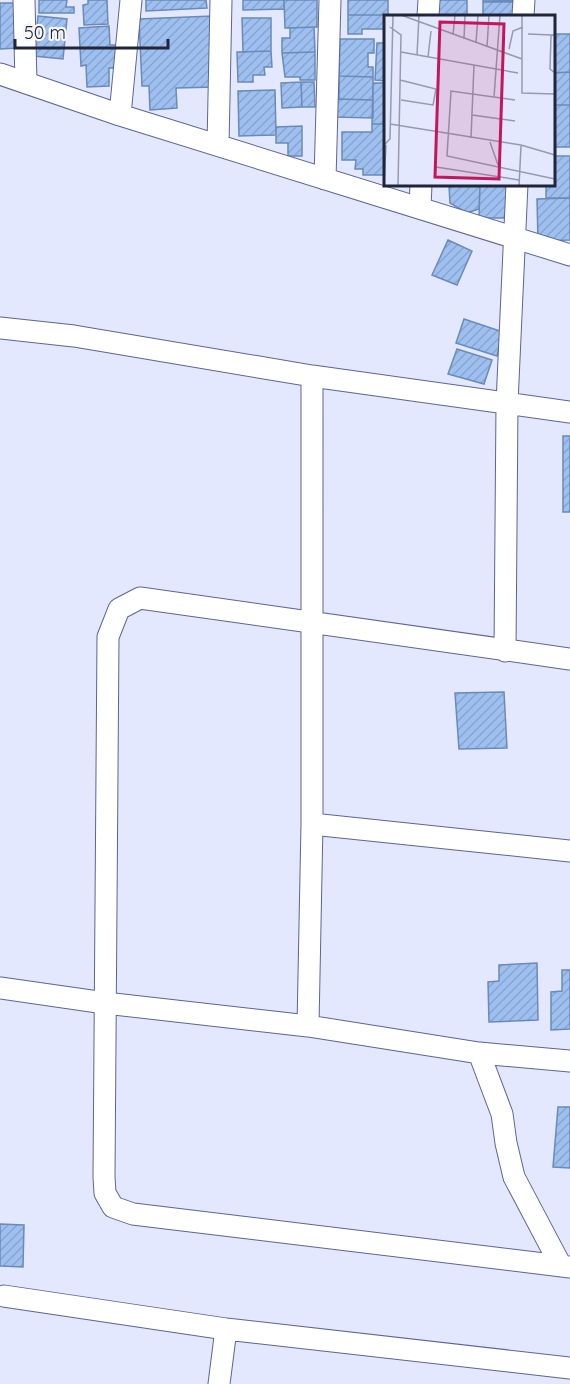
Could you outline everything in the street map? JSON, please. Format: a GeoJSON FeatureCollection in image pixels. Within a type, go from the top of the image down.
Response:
{"type":"FeatureCollection","features":[{"type":"Feature","properties":{"kind":"street"},"geometry":{"type":"LineString","coordinates":[[24,0],[26,83]]}},
{"type":"Feature","properties":{"kind":"street"},"geometry":{"type":"LineString","coordinates":[[120,115],[131,0]]}},
{"type":"Feature","properties":{"kind":"street"},"geometry":{"type":"LineString","coordinates":[[218,145],[221,0]]}},
{"type":"Feature","properties":{"kind":"street"},"geometry":{"type":"LineString","coordinates":[[326,179],[330,0]]}},
{"type":"Feature","properties":{"kind":"street"},"geometry":{"type":"LineString","coordinates":[[428,15],[429,0]]}},
{"type":"Feature","properties":{"kind":"street"},"geometry":{"type":"LineString","coordinates":[[523,15],[524,0]]}},
{"type":"Feature","properties":{"kind":"street"},"geometry":{"type":"LineString","coordinates":[[0,74],[120,115],[570,255]]}},
{"type":"Feature","properties":{"kind":"street"},"geometry":{"type":"LineString","coordinates":[[420,208],[421,186]]}},
{"type":"Feature","properties":{"kind":"street"},"geometry":{"type":"LineString","coordinates":[[505,651],[507,403],[517,186]]}},
{"type":"Feature","properties":{"kind":"street"},"geometry":{"type":"LineString","coordinates":[[0,328],[74,336],[312,376],[570,412]]}},
{"type":"Feature","properties":{"kind":"street"},"geometry":{"type":"LineString","coordinates":[[308,1026],[312,824],[312,376]]}},
{"type":"Feature","properties":{"kind":"street"},"geometry":{"type":"LineString","coordinates":[[565,1267],[133,1214],[113,1207],[105,1193],[104,1177],[108,637],[119,609],[140,598],[570,659]]}},
{"type":"Feature","properties":{"kind":"street"},"geometry":{"type":"LineString","coordinates":[[312,824],[570,851]]}},
{"type":"Feature","properties":{"kind":"street"},"geometry":{"type":"LineString","coordinates":[[0,988],[105,1003],[308,1026],[479,1053],[570,1061]]}},
{"type":"Feature","properties":{"kind":"street"},"geometry":{"type":"LineString","coordinates":[[479,1053],[502,1114],[514,1177],[565,1267]]}},
{"type":"Feature","properties":{"kind":"street"},"geometry":{"type":"LineString","coordinates":[[4,1296],[226,1329],[570,1368]]}},
{"type":"Feature","properties":{"kind":"street"},"geometry":{"type":"LineString","coordinates":[[219,1384],[226,1329]]}},
{"type":"Feature","properties":{"kind":"building"},"geometry":{"type":"Polygon","coordinates":[[[39,0],[67,0],[66,7],[74,7],[74,13],[39,13],[39,0]]]}},
{"type":"Feature","properties":{"kind":"building"},"geometry":{"type":"Polygon","coordinates":[[[88,0],[107,0],[108,24],[84,25],[83,5],[88,4],[88,0]]]}},
{"type":"Feature","properties":{"kind":"building"},"geometry":{"type":"Polygon","coordinates":[[[146,0],[206,0],[207,8],[146,11],[146,0]]]}},
{"type":"Feature","properties":{"kind":"building"},"geometry":{"type":"Polygon","coordinates":[[[243,0],[284,0],[284,9],[243,10],[243,0]]]}},
{"type":"Feature","properties":{"kind":"building"},"geometry":{"type":"Polygon","coordinates":[[[284,0],[317,0],[317,27],[285,28],[284,0]]]}},
{"type":"Feature","properties":{"kind":"building"},"geometry":{"type":"Polygon","coordinates":[[[348,0],[388,0],[388,15],[348,15],[348,0]]]}},
{"type":"Feature","properties":{"kind":"building"},"geometry":{"type":"Polygon","coordinates":[[[434,0],[467,0],[467,15],[435,15],[434,0]]]}},
{"type":"Feature","properties":{"kind":"building"},"geometry":{"type":"Polygon","coordinates":[[[483,0],[516,0],[516,2],[483,2],[483,0]]]}},
{"type":"Feature","properties":{"kind":"building"},"geometry":{"type":"Polygon","coordinates":[[[514,1],[514,15],[483,15],[483,2],[514,1]]]}},
{"type":"Feature","properties":{"kind":"building"},"geometry":{"type":"Polygon","coordinates":[[[0,3],[15,3],[17,48],[0,49],[0,3]]]}},
{"type":"Feature","properties":{"kind":"building"},"geometry":{"type":"Polygon","coordinates":[[[348,15],[384,15],[384,29],[362,29],[362,34],[348,34],[348,15]]]}},
{"type":"Feature","properties":{"kind":"building"},"geometry":{"type":"Polygon","coordinates":[[[38,16],[67,19],[63,59],[34,56],[38,16]]]}},
{"type":"Feature","properties":{"kind":"building"},"geometry":{"type":"Polygon","coordinates":[[[212,16],[215,87],[176,88],[177,108],[150,110],[149,86],[142,86],[139,19],[212,16]]]}},
{"type":"Feature","properties":{"kind":"building"},"geometry":{"type":"Polygon","coordinates":[[[242,18],[271,18],[271,51],[243,52],[242,18]]]}},
{"type":"Feature","properties":{"kind":"building"},"geometry":{"type":"Polygon","coordinates":[[[109,26],[110,45],[117,45],[118,68],[109,68],[109,86],[87,87],[86,65],[81,66],[79,28],[109,26]]]}},
{"type":"Feature","properties":{"kind":"building"},"geometry":{"type":"Polygon","coordinates":[[[314,27],[315,52],[282,53],[282,38],[290,38],[290,28],[314,27]]]}},
{"type":"Feature","properties":{"kind":"building"},"geometry":{"type":"Polygon","coordinates":[[[555,34],[570,34],[570,72],[555,73],[555,34]]]}},
{"type":"Feature","properties":{"kind":"building"},"geometry":{"type":"Polygon","coordinates":[[[340,39],[374,39],[374,53],[368,53],[368,67],[373,67],[373,77],[339,76],[340,39]]]}},
{"type":"Feature","properties":{"kind":"building"},"geometry":{"type":"Polygon","coordinates":[[[377,43],[384,43],[384,81],[375,80],[377,43]]]}},
{"type":"Feature","properties":{"kind":"building"},"geometry":{"type":"Polygon","coordinates":[[[271,51],[272,67],[264,67],[265,75],[253,75],[253,82],[238,82],[237,52],[271,51]]]}},
{"type":"Feature","properties":{"kind":"building"},"geometry":{"type":"Polygon","coordinates":[[[315,52],[315,80],[285,77],[282,53],[315,52]]]}},
{"type":"Feature","properties":{"kind":"building"},"geometry":{"type":"Polygon","coordinates":[[[570,72],[570,105],[555,105],[555,73],[570,72]]]}},
{"type":"Feature","properties":{"kind":"building"},"geometry":{"type":"Polygon","coordinates":[[[339,76],[373,77],[373,100],[339,99],[339,76]]]}},
{"type":"Feature","properties":{"kind":"building"},"geometry":{"type":"Polygon","coordinates":[[[301,82],[302,107],[282,108],[281,83],[301,82]]]}},
{"type":"Feature","properties":{"kind":"building"},"geometry":{"type":"Polygon","coordinates":[[[301,82],[314,82],[315,107],[302,107],[301,82]]]}},
{"type":"Feature","properties":{"kind":"building"},"geometry":{"type":"Polygon","coordinates":[[[373,83],[384,83],[384,124],[372,124],[373,83]]]}},
{"type":"Feature","properties":{"kind":"building"},"geometry":{"type":"Polygon","coordinates":[[[275,90],[276,135],[239,136],[238,91],[275,90]]]}},
{"type":"Feature","properties":{"kind":"building"},"geometry":{"type":"Polygon","coordinates":[[[336,99],[373,100],[373,118],[335,117],[336,99]]]}},
{"type":"Feature","properties":{"kind":"building"},"geometry":{"type":"Polygon","coordinates":[[[555,105],[570,105],[570,147],[555,147],[555,105]]]}},
{"type":"Feature","properties":{"kind":"building"},"geometry":{"type":"Polygon","coordinates":[[[372,124],[384,124],[384,175],[363,175],[363,169],[355,169],[356,160],[342,160],[342,132],[372,132],[372,124]]]}},
{"type":"Feature","properties":{"kind":"building"},"geometry":{"type":"Polygon","coordinates":[[[302,126],[302,156],[288,156],[288,143],[276,143],[276,127],[302,126]]]}},
{"type":"Feature","properties":{"kind":"building"},"geometry":{"type":"Polygon","coordinates":[[[555,156],[570,156],[570,198],[546,198],[546,186],[555,186],[555,156]]]}},
{"type":"Feature","properties":{"kind":"building"},"geometry":{"type":"Polygon","coordinates":[[[449,186],[480,186],[479,209],[467,213],[450,203],[449,186]]]}},
{"type":"Feature","properties":{"kind":"building"},"geometry":{"type":"Polygon","coordinates":[[[480,186],[510,186],[509,218],[479,218],[480,186]]]}},
{"type":"Feature","properties":{"kind":"building"},"geometry":{"type":"Polygon","coordinates":[[[570,198],[570,240],[538,241],[537,199],[570,198]]]}},
{"type":"Feature","properties":{"kind":"building"},"geometry":{"type":"Polygon","coordinates":[[[448,240],[472,251],[457,285],[432,275],[448,240]]]}},
{"type":"Feature","properties":{"kind":"building"},"geometry":{"type":"Polygon","coordinates":[[[464,319],[503,332],[497,356],[456,343],[464,319]]]}},
{"type":"Feature","properties":{"kind":"building"},"geometry":{"type":"Polygon","coordinates":[[[457,349],[492,360],[484,384],[448,374],[457,349]]]}},
{"type":"Feature","properties":{"kind":"building"},"geometry":{"type":"Polygon","coordinates":[[[563,436],[570,436],[570,512],[563,512],[563,436]]]}},
{"type":"Feature","properties":{"kind":"building"},"geometry":{"type":"Polygon","coordinates":[[[504,692],[507,748],[459,749],[455,693],[504,692]]]}},
{"type":"Feature","properties":{"kind":"building"},"geometry":{"type":"Polygon","coordinates":[[[537,963],[538,1020],[489,1022],[488,982],[499,981],[499,965],[537,963]]]}},
{"type":"Feature","properties":{"kind":"building"},"geometry":{"type":"Polygon","coordinates":[[[562,970],[570,970],[570,1029],[551,1030],[551,992],[562,991],[562,970]]]}},
{"type":"Feature","properties":{"kind":"building"},"geometry":{"type":"Polygon","coordinates":[[[558,1107],[570,1107],[570,1168],[553,1167],[558,1107]]]}},
{"type":"Feature","properties":{"kind":"building"},"geometry":{"type":"Polygon","coordinates":[[[0,1224],[24,1225],[23,1267],[0,1266],[0,1224]]]}}]}
